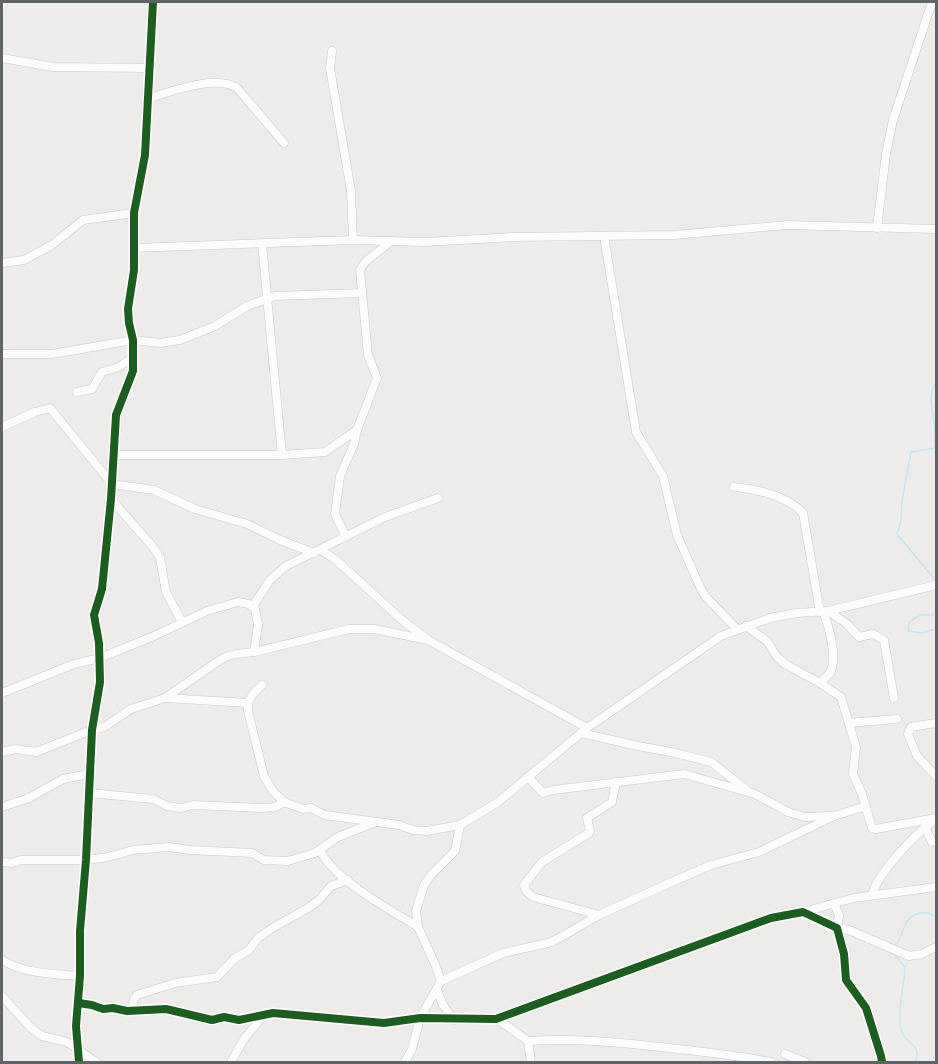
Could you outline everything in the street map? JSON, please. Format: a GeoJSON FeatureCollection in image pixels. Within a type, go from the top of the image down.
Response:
{"type":"FeatureCollection","features":[{"type":"Feature","properties":{"kind":"street"},"geometry":{"type":"LineString","coordinates":[[79,1062],[77,1033],[80,931],[92,730],[100,682],[99,643],[94,615],[102,590],[116,415],[132,378],[133,340],[128,316],[134,270],[134,213],[145,155],[153,2]]}},
{"type":"Feature","properties":{"kind":"street"},"geometry":{"type":"LineString","coordinates":[[877,228],[886,154],[893,120],[933,13],[932,2]]}},
{"type":"Feature","properties":{"kind":"street"},"geometry":{"type":"LineString","coordinates":[[332,51],[330,68],[351,191],[354,240]]}},
{"type":"Feature","properties":{"kind":"street"},"geometry":{"type":"LineString","coordinates":[[2,58],[53,68],[149,68]]}},
{"type":"Feature","properties":{"kind":"street"},"geometry":{"type":"LineString","coordinates":[[147,99],[191,86],[228,84],[238,89],[284,143]]}},
{"type":"Feature","properties":{"kind":"street"},"geometry":{"type":"LineString","coordinates":[[2,263],[24,260],[52,245],[83,220],[134,213]]}},
{"type":"Feature","properties":{"kind":"street"},"geometry":{"type":"LineString","coordinates":[[133,248],[354,240],[390,242],[674,235],[787,225],[936,229]]}},
{"type":"Feature","properties":{"kind":"street"},"geometry":{"type":"LineString","coordinates":[[604,236],[636,432],[663,476],[677,535],[701,589],[737,629]]}},
{"type":"Feature","properties":{"kind":"street"},"geometry":{"type":"LineString","coordinates":[[345,535],[341,523],[335,516],[340,476],[356,440],[357,430],[377,378],[368,355],[361,267],[390,242]]}},
{"type":"Feature","properties":{"kind":"street"},"geometry":{"type":"LineString","coordinates":[[262,244],[282,455]]}},
{"type":"Feature","properties":{"kind":"street"},"geometry":{"type":"LineString","coordinates":[[2,354],[52,354],[133,340],[160,343],[180,340],[215,326],[248,306],[268,299],[291,295],[362,293]]}},
{"type":"Feature","properties":{"kind":"street"},"geometry":{"type":"LineString","coordinates":[[77,392],[92,389],[102,372],[121,366],[133,357]]}},
{"type":"Feature","properties":{"kind":"street"},"geometry":{"type":"LineString","coordinates":[[2,427],[35,412],[51,408],[112,484],[154,490],[195,509],[247,524],[280,540],[317,551],[336,560],[402,620],[429,640],[584,731],[701,759],[719,768],[748,791]]}},
{"type":"Feature","properties":{"kind":"street"},"geometry":{"type":"LineString","coordinates":[[114,456],[282,455],[325,452],[357,430]]}},
{"type":"Feature","properties":{"kind":"street"},"geometry":{"type":"LineString","coordinates":[[734,487],[765,493],[797,507],[804,513],[829,629],[833,664],[830,673],[820,683]]}},
{"type":"Feature","properties":{"kind":"street"},"geometry":{"type":"LineString","coordinates":[[253,606],[270,580],[286,566],[385,517],[438,498]]}},
{"type":"Feature","properties":{"kind":"street"},"geometry":{"type":"LineString","coordinates":[[111,499],[159,556],[166,592],[182,622]]}},
{"type":"Feature","properties":{"kind":"street"},"geometry":{"type":"LineString","coordinates":[[262,685],[254,692],[248,703],[264,776],[272,790],[284,802],[303,809],[311,808],[326,815],[377,821],[427,831],[460,825],[498,802],[584,731],[702,648],[737,629],[783,615],[824,612],[936,585]]}},
{"type":"Feature","properties":{"kind":"street"},"geometry":{"type":"LineString","coordinates":[[2,693],[74,664],[100,658],[207,611],[231,603],[245,603],[253,606],[258,625],[254,652]]}},
{"type":"Feature","properties":{"kind":"street"},"geometry":{"type":"LineString","coordinates":[[824,612],[847,624],[859,637],[873,634],[884,640],[894,698]]}},
{"type":"Feature","properties":{"kind":"street"},"geometry":{"type":"LineString","coordinates":[[746,626],[767,640],[777,657],[785,664],[841,697],[856,750],[852,770],[866,806],[870,826],[876,829],[936,818]]}},
{"type":"Feature","properties":{"kind":"street"},"geometry":{"type":"LineString","coordinates":[[2,752],[16,749],[36,752],[104,727],[131,709],[165,698],[225,657],[349,629],[374,629],[429,640]]}},
{"type":"Feature","properties":{"kind":"street"},"geometry":{"type":"LineString","coordinates":[[165,698],[248,703]]}},
{"type":"Feature","properties":{"kind":"street"},"geometry":{"type":"LineString","coordinates":[[849,723],[897,719]]}},
{"type":"Feature","properties":{"kind":"street"},"geometry":{"type":"LineString","coordinates":[[936,723],[911,727],[908,734],[918,756],[936,776]]}},
{"type":"Feature","properties":{"kind":"street"},"geometry":{"type":"LineString","coordinates":[[2,807],[29,798],[63,779],[89,774]]}},
{"type":"Feature","properties":{"kind":"street"},"geometry":{"type":"LineString","coordinates":[[528,777],[543,793],[684,774],[748,791],[762,797],[780,810],[795,815],[834,816]]}},
{"type":"Feature","properties":{"kind":"street"},"geometry":{"type":"LineString","coordinates":[[599,915],[533,897],[526,891],[524,885],[542,862],[589,833],[587,818],[612,802],[616,782]]}},
{"type":"Feature","properties":{"kind":"street"},"geometry":{"type":"LineString","coordinates":[[89,793],[153,799],[167,806],[182,808],[193,805],[268,808],[284,802]]}},
{"type":"Feature","properties":{"kind":"street"},"geometry":{"type":"LineString","coordinates":[[405,1062],[412,1049],[420,1018],[441,981],[503,953],[552,942],[599,915],[711,865],[759,852],[834,816],[866,806]]}},
{"type":"Feature","properties":{"kind":"street"},"geometry":{"type":"LineString","coordinates":[[872,895],[878,879],[936,818]]}},
{"type":"Feature","properties":{"kind":"street"},"geometry":{"type":"LineString","coordinates":[[2,862],[86,860],[133,850],[176,848],[252,853],[264,860],[288,861],[315,853],[338,837],[377,821]]}},
{"type":"Feature","properties":{"kind":"street"},"geometry":{"type":"LineString","coordinates":[[441,981],[418,927],[416,911],[419,897],[431,875],[455,850],[460,825]]}},
{"type":"Feature","properties":{"kind":"street"},"geometry":{"type":"LineString","coordinates":[[926,827],[932,842]]}},
{"type":"Feature","properties":{"kind":"street"},"geometry":{"type":"LineString","coordinates":[[320,850],[327,863],[364,893],[418,927]]}},
{"type":"Feature","properties":{"kind":"street"},"geometry":{"type":"LineString","coordinates":[[131,1011],[137,995],[175,983],[217,977],[234,959],[249,950],[258,938],[308,908],[319,900],[331,886],[348,880]]}},
{"type":"Feature","properties":{"kind":"street"},"geometry":{"type":"LineString","coordinates":[[78,1003],[103,1009],[131,1011],[166,1009],[212,1020],[223,1017],[239,1020],[279,1013],[384,1023],[420,1018],[496,1020],[760,922],[872,895],[936,887]]}},
{"type":"Feature","properties":{"kind":"street"},"geometry":{"type":"LineString","coordinates":[[834,903],[839,915],[837,928],[844,954],[846,980],[866,1008],[882,1062]]}},
{"type":"Feature","properties":{"kind":"street"},"geometry":{"type":"LineString","coordinates":[[803,912],[909,956],[922,954],[936,947]]}},
{"type":"Feature","properties":{"kind":"street"},"geometry":{"type":"LineString","coordinates":[[2,960],[12,966],[39,972],[80,976]]}},
{"type":"Feature","properties":{"kind":"street"},"geometry":{"type":"LineString","coordinates":[[436,990],[454,1020]]}},
{"type":"Feature","properties":{"kind":"street"},"geometry":{"type":"LineString","coordinates":[[2,996],[31,1028],[42,1036],[67,1042],[96,1062]]}},
{"type":"Feature","properties":{"kind":"street"},"geometry":{"type":"LineString","coordinates":[[231,1062],[244,1039],[265,1015]]}},
{"type":"Feature","properties":{"kind":"street"},"geometry":{"type":"LineString","coordinates":[[496,1020],[528,1041],[574,1039],[613,1042],[739,1056],[771,1062]]}},
{"type":"Feature","properties":{"kind":"street"},"geometry":{"type":"LineString","coordinates":[[528,1041],[531,1062]]}},
{"type":"Feature","properties":{"kind":"street"},"geometry":{"type":"LineString","coordinates":[[785,1054],[805,1062]]}},
{"type":"Feature","properties":{"kind":"waterway"},"geometry":{"type":"LineString","coordinates":[[936,382],[931,399],[935,448],[911,452],[897,534],[936,581]]}},
{"type":"Feature","properties":{"kind":"waterway"},"geometry":{"type":"LineString","coordinates":[[936,611],[934,615],[920,615],[909,622],[908,631],[921,633],[936,629]]}},
{"type":"Feature","properties":{"kind":"waterway"},"geometry":{"type":"LineString","coordinates":[[895,946],[908,919],[912,916],[929,913],[936,917]]}},
{"type":"Feature","properties":{"kind":"waterway"},"geometry":{"type":"LineString","coordinates":[[894,954],[905,967],[900,1019],[905,1038],[915,1048],[916,1062]]}},
{"type":"Feature","properties":{"kind":"cycle path"},"geometry":{"type":"LineString","coordinates":[[79,1062],[76,1026],[80,976],[80,931],[92,730],[100,682],[99,643],[94,615],[102,589],[116,415],[133,371],[133,340],[128,309],[134,270],[134,213],[145,155],[153,2]]}},
{"type":"Feature","properties":{"kind":"cycle path"},"geometry":{"type":"LineString","coordinates":[[78,1003],[103,1009],[113,1008],[127,1011],[166,1009],[212,1020],[224,1017],[239,1020],[273,1013],[384,1023],[420,1018],[496,1019],[771,918],[803,912],[837,928],[844,954],[846,980],[866,1008],[882,1062]]}}]}
